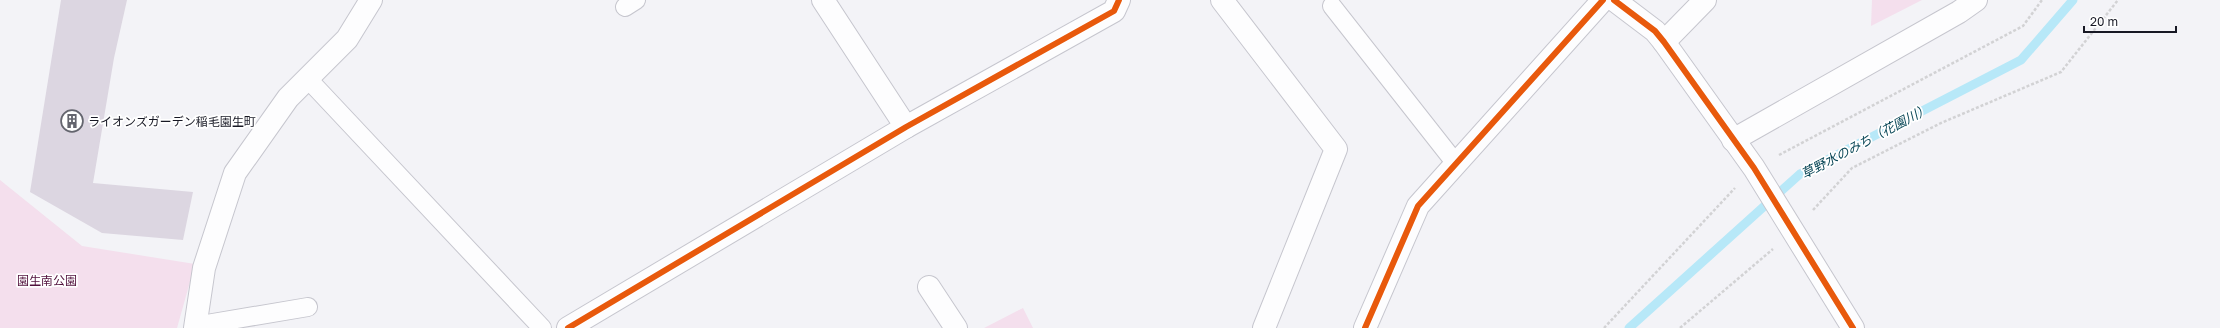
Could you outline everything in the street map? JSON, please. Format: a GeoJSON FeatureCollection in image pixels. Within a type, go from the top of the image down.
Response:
{"type":"FeatureCollection","features":[{"type":"Feature","properties":{"kind":"street"},"geometry":{"type":"LineString","coordinates":[[195,327],[204,268],[235,173],[288,98],[347,39],[371,0]]}},
{"type":"Feature","properties":{"kind":"street"},"geometry":{"type":"LineString","coordinates":[[823,0],[906,126]]}},
{"type":"Feature","properties":{"kind":"street"},"geometry":{"type":"LineString","coordinates":[[568,328],[906,126],[1114,10],[1119,0]]}},
{"type":"Feature","properties":{"kind":"street"},"geometry":{"type":"LineString","coordinates":[[1222,0],[1336,149],[1264,328]]}},
{"type":"Feature","properties":{"kind":"street"},"geometry":{"type":"LineString","coordinates":[[1365,328],[1418,206],[1603,0]]}},
{"type":"Feature","properties":{"kind":"street"},"geometry":{"type":"LineString","coordinates":[[1614,0],[1655,31],[1664,42],[1754,168],[1853,328]]}},
{"type":"Feature","properties":{"kind":"street"},"geometry":{"type":"LineString","coordinates":[[1664,42],[1705,0]]}},
{"type":"Feature","properties":{"kind":"street"},"geometry":{"type":"LineString","coordinates":[[1733,140],[1959,12],[1976,0]]}},
{"type":"Feature","properties":{"kind":"street"},"geometry":{"type":"LineString","coordinates":[[929,287],[956,328]]}},
{"type":"Feature","properties":{"kind":"lane"},"geometry":{"type":"LineString","coordinates":[[1332,6],[1457,164]]}},
{"type":"Feature","properties":{"kind":"lane"},"geometry":{"type":"LineString","coordinates":[[307,78],[542,328]]}},
{"type":"Feature","properties":{"kind":"lane"},"geometry":{"type":"LineString","coordinates":[[195,327],[308,306]]}},
{"type":"Feature","properties":{"kind":"path"},"geometry":{"type":"LineString","coordinates":[[1604,328],[1754,168],[2022,26],[2042,0]]}},
{"type":"Feature","properties":{"kind":"path"},"geometry":{"type":"LineString","coordinates":[[1680,328],[1788,223],[1852,168],[1941,123],[2061,72],[2118,0]]}},
{"type":"Feature","properties":{"kind":"green space"},"geometry":{"type":"Polygon","coordinates":[[[1872,0],[1922,0],[1871,26],[1872,0]]]}},
{"type":"Feature","properties":{"kind":"green space","name":"園生南公園"},"geometry":{"type":"Polygon","coordinates":[[[0,180],[82,246],[195,264],[177,328],[0,328],[0,180]]]}},
{"type":"Feature","properties":{"kind":"green space"},"geometry":{"type":"Polygon","coordinates":[[[1023,308],[1033,328],[984,328],[1023,308]]]}},
{"type":"Feature","properties":{"kind":"building","name":"ライオンズガーデン稲毛園生町"},"geometry":{"type":"Polygon","coordinates":[[[61,0],[127,0],[114,58],[93,183],[193,192],[183,240],[102,233],[30,192],[61,0]]]}},
{"type":"Feature","properties":{"kind":"waterway","name":"草野水のみち（花園川）"},"geometry":{"type":"LineString","coordinates":[[1629,328],[1800,174],[2021,60],[2073,0]]}},
{"type":"Feature","properties":{"kind":"cycle path"},"geometry":{"type":"LineString","coordinates":[[568,328],[906,127],[1114,11],[1119,0]]}},
{"type":"Feature","properties":{"kind":"cycle path"},"geometry":{"type":"LineString","coordinates":[[1365,328],[1418,206],[1603,0]]}},
{"type":"Feature","properties":{"kind":"cycle path"},"geometry":{"type":"LineString","coordinates":[[1614,0],[1655,31],[1664,42],[1754,168],[1853,328]]}},
{"type":"Feature","properties":{"kind":"place","name":"ライオンズガーデン稲毛園生町"},"geometry":{"type":"Point","coordinates":[72,121]}}]}
